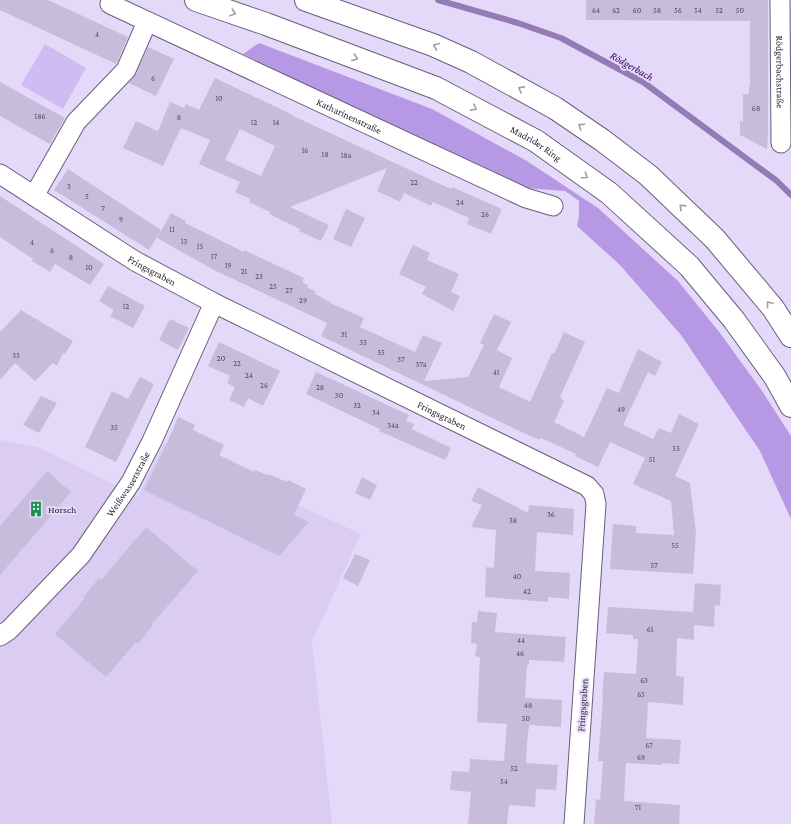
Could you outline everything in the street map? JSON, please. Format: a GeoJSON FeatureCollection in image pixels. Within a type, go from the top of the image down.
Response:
{"type":"FeatureCollection","features":[{"type":"Feature","properties":{"kind":"main road","name":"Madrider Ring"},"geometry":{"type":"LineString","coordinates":[[196,0],[266,24],[436,88],[536,141],[610,193],[689,266],[739,326],[775,377],[791,406]]}},
{"type":"Feature","properties":{"kind":"main road"},"geometry":{"type":"LineString","coordinates":[[306,0],[433,45],[471,62],[555,108],[602,140],[648,175],[715,239],[773,308],[791,336]]}},
{"type":"Feature","properties":{"kind":"street","name":"Rödgerbachstraße"},"geometry":{"type":"LineString","coordinates":[[780,0],[781,143]]}},
{"type":"Feature","properties":{"kind":"street","name":"Katharinenstraße"},"geometry":{"type":"LineString","coordinates":[[110,4],[526,198],[553,206]]}},
{"type":"Feature","properties":{"kind":"street"},"geometry":{"type":"LineString","coordinates":[[34,196],[76,122],[126,70],[147,22]]}},
{"type":"Feature","properties":{"kind":"street","name":"Fringsgraben"},"geometry":{"type":"LineString","coordinates":[[0,174],[135,261],[214,304],[587,486],[594,494],[596,504],[574,824]]}},
{"type":"Feature","properties":{"kind":"street","name":"Weißwasserstraße"},"geometry":{"type":"LineString","coordinates":[[0,636],[9,630],[81,555],[131,482],[152,441],[214,304]]}},
{"type":"Feature","properties":{"kind":"shaded area"},"geometry":{"type":"Polygon","coordinates":[[[259,43],[432,109],[527,161],[598,208],[678,281],[720,333],[762,391],[791,436],[791,519],[760,451],[681,335],[620,265],[577,226],[579,201],[565,191],[524,188],[368,115],[243,54],[259,43]]]}},
{"type":"Feature","properties":{"kind":"shaded area"},"geometry":{"type":"Polygon","coordinates":[[[45,44],[86,68],[63,109],[21,85],[45,44]]]}},
{"type":"Feature","properties":{"kind":"shaded area"},"geometry":{"type":"Polygon","coordinates":[[[0,440],[38,447],[138,496],[164,443],[361,534],[312,641],[332,824],[0,824],[0,440]]]}},
{"type":"Feature","properties":{"kind":"building"},"geometry":{"type":"Polygon","coordinates":[[[0,0],[48,0],[128,37],[116,64],[0,10],[0,0]]]}},
{"type":"Feature","properties":{"kind":"building"},"geometry":{"type":"Polygon","coordinates":[[[586,0],[768,0],[767,149],[740,135],[740,121],[743,121],[743,94],[749,94],[750,86],[750,21],[586,20],[586,0]]]}},
{"type":"Feature","properties":{"kind":"building"},"geometry":{"type":"Polygon","coordinates":[[[148,47],[174,59],[156,96],[129,83],[136,74],[148,47]]]}},
{"type":"Feature","properties":{"kind":"building"},"geometry":{"type":"Polygon","coordinates":[[[215,78],[451,189],[452,187],[502,209],[491,234],[467,224],[469,218],[433,202],[431,206],[404,193],[400,202],[377,191],[387,168],[290,207],[329,225],[321,241],[299,231],[300,229],[269,214],[270,212],[249,202],[250,199],[235,192],[240,182],[199,164],[210,140],[181,128],[163,166],[123,148],[136,121],[158,131],[170,102],[184,108],[186,104],[199,110],[215,78]],[[240,129],[225,160],[261,176],[275,146],[240,129]]]}},
{"type":"Feature","properties":{"kind":"building"},"geometry":{"type":"Polygon","coordinates":[[[0,82],[65,118],[50,144],[0,116],[0,82]]]}},
{"type":"Feature","properties":{"kind":"building"},"geometry":{"type":"Polygon","coordinates":[[[68,169],[161,230],[149,250],[54,190],[68,169]]]}},
{"type":"Feature","properties":{"kind":"building"},"geometry":{"type":"Polygon","coordinates":[[[0,196],[104,264],[90,285],[55,264],[50,272],[32,261],[33,259],[0,237],[0,196]]]}},
{"type":"Feature","properties":{"kind":"building"},"geometry":{"type":"Polygon","coordinates":[[[346,209],[365,218],[351,247],[333,239],[346,209]]]}},
{"type":"Feature","properties":{"kind":"building"},"geometry":{"type":"Polygon","coordinates":[[[171,213],[186,221],[185,223],[244,252],[244,250],[304,278],[302,282],[316,292],[315,294],[330,303],[364,318],[360,327],[415,352],[423,335],[442,343],[424,381],[468,377],[484,345],[480,343],[494,314],[511,322],[497,350],[512,358],[499,387],[530,402],[552,353],[554,354],[564,332],[585,342],[560,397],[564,401],[554,422],[584,437],[607,388],[619,393],[638,349],[662,362],[655,376],[648,372],[623,425],[653,439],[659,428],[671,433],[679,414],[699,424],[675,476],[690,483],[696,533],[693,574],[610,569],[613,524],[636,526],[636,533],[674,535],[671,501],[633,484],[645,458],[610,442],[598,467],[575,456],[576,454],[541,438],[540,440],[528,435],[321,336],[327,323],[214,270],[157,238],[171,213]]]}},
{"type":"Feature","properties":{"kind":"building"},"geometry":{"type":"Polygon","coordinates":[[[413,245],[430,253],[427,260],[459,274],[451,292],[460,296],[453,311],[422,294],[426,287],[399,274],[413,245]]]}},
{"type":"Feature","properties":{"kind":"building"},"geometry":{"type":"Polygon","coordinates":[[[108,286],[145,306],[133,328],[110,316],[114,310],[99,301],[108,286]]]}},
{"type":"Feature","properties":{"kind":"building"},"geometry":{"type":"Polygon","coordinates":[[[21,310],[73,341],[65,354],[63,353],[57,366],[53,363],[35,381],[15,363],[0,380],[0,332],[21,310]]]}},
{"type":"Feature","properties":{"kind":"building"},"geometry":{"type":"Polygon","coordinates":[[[170,319],[189,328],[178,350],[159,340],[170,319]]]}},
{"type":"Feature","properties":{"kind":"building"},"geometry":{"type":"Polygon","coordinates":[[[219,342],[280,371],[263,406],[248,398],[244,407],[229,400],[235,387],[227,383],[230,376],[208,366],[219,342]]]}},
{"type":"Feature","properties":{"kind":"building"},"geometry":{"type":"Polygon","coordinates":[[[316,372],[409,415],[406,421],[414,424],[412,429],[451,448],[445,460],[379,431],[380,429],[306,394],[316,372]]]}},
{"type":"Feature","properties":{"kind":"building"},"geometry":{"type":"Polygon","coordinates":[[[140,377],[154,384],[116,462],[85,447],[112,391],[128,399],[140,377]]]}},
{"type":"Feature","properties":{"kind":"building"},"geometry":{"type":"Polygon","coordinates":[[[41,396],[57,403],[39,433],[23,425],[41,396]]]}},
{"type":"Feature","properties":{"kind":"building"},"geometry":{"type":"Polygon","coordinates":[[[178,417],[195,425],[193,430],[224,445],[219,455],[254,472],[255,470],[287,482],[288,480],[306,489],[294,515],[309,522],[279,556],[144,490],[178,417]]]}},
{"type":"Feature","properties":{"kind":"building","name":"Horsch"},"geometry":{"type":"Polygon","coordinates":[[[47,471],[71,492],[0,575],[0,526],[47,471]]]}},
{"type":"Feature","properties":{"kind":"building"},"geometry":{"type":"Polygon","coordinates":[[[362,477],[377,485],[370,500],[355,493],[362,477]]]}},
{"type":"Feature","properties":{"kind":"building"},"geometry":{"type":"Polygon","coordinates":[[[478,487],[528,513],[529,505],[574,509],[573,535],[537,532],[535,571],[570,573],[569,599],[548,597],[548,602],[485,597],[486,567],[494,568],[496,530],[471,527],[482,505],[471,501],[478,487]]]}},
{"type":"Feature","properties":{"kind":"building"},"geometry":{"type":"Polygon","coordinates":[[[146,527],[198,571],[152,624],[153,625],[138,644],[136,642],[106,677],[55,634],[85,598],[83,597],[99,578],[101,580],[146,527]]]}},
{"type":"Feature","properties":{"kind":"building"},"geometry":{"type":"Polygon","coordinates":[[[355,554],[370,560],[358,586],[343,578],[355,554]]]}},
{"type":"Feature","properties":{"kind":"building"},"geometry":{"type":"Polygon","coordinates":[[[695,583],[721,585],[720,606],[715,605],[714,627],[694,625],[694,640],[677,638],[676,676],[684,677],[683,705],[648,702],[646,738],[681,740],[679,764],[662,763],[662,765],[626,763],[624,801],[680,805],[679,824],[594,824],[596,799],[600,800],[603,761],[598,761],[604,672],[636,674],[638,639],[633,639],[633,635],[606,633],[608,607],[693,612],[695,583]]]}},
{"type":"Feature","properties":{"kind":"building"},"geometry":{"type":"Polygon","coordinates":[[[478,611],[497,613],[495,632],[566,637],[564,662],[529,660],[529,665],[527,665],[525,698],[562,700],[561,727],[529,725],[527,744],[526,763],[558,765],[556,790],[536,789],[535,807],[509,805],[507,824],[468,824],[471,792],[450,790],[452,771],[469,772],[470,759],[504,761],[507,724],[477,722],[480,657],[475,656],[477,644],[471,643],[472,622],[477,622],[478,611]]]}},
{"type":"Feature","properties":{"kind":"waterway","name":"Rödgerbach"},"geometry":{"type":"LineString","coordinates":[[438,0],[518,23],[561,38],[643,82],[777,181],[791,195]]}},
{"type":"Feature","properties":{"kind":"place","name":"Horsch"},"geometry":{"type":"Point","coordinates":[36,509]}}]}
